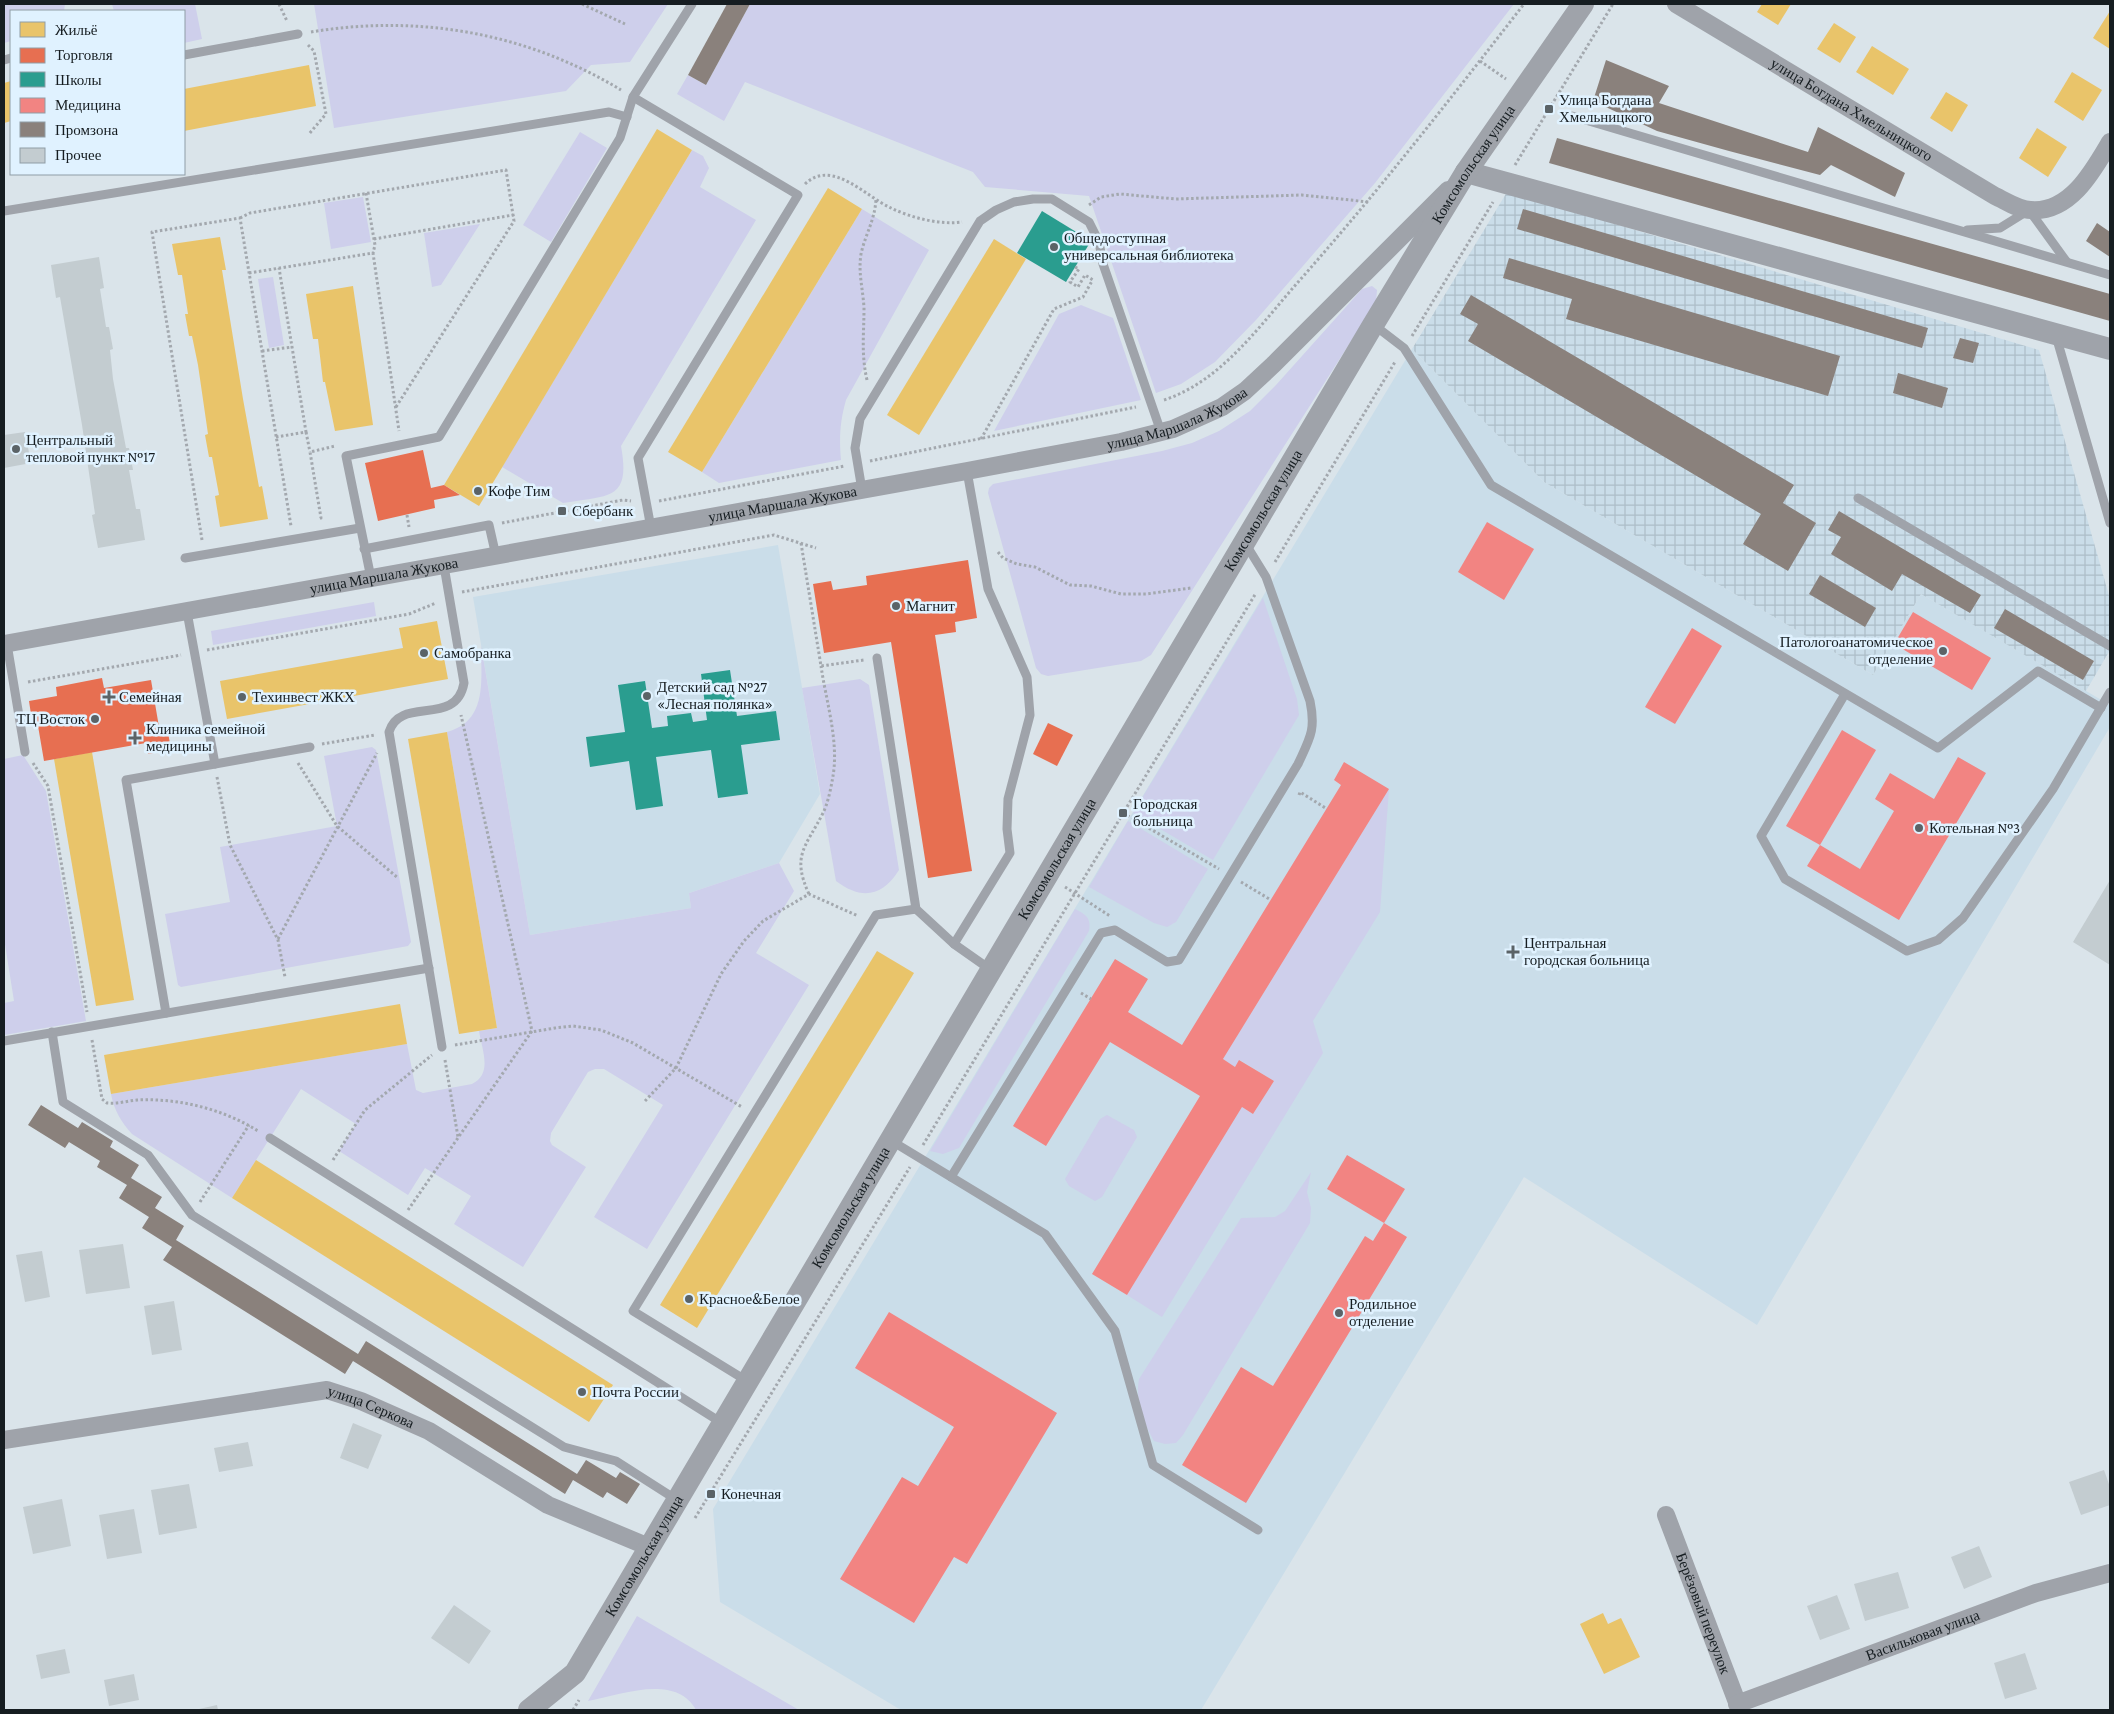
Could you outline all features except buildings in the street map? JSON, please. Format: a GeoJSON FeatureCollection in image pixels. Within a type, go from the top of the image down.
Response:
{"type":"FeatureCollection","features":[{"type":"Feature","properties":{"kind":"street","name":"Комсомольская улица"},"geometry":{"type":"LineString","coordinates":[[529,1710],[575,1673],[1373,325],[1466,172],[1583,4]]}},
{"type":"Feature","properties":{"kind":"street","name":"улица Богдана Хмельницкого"},"geometry":{"type":"LineString","coordinates":[[1676,4],[1995,196],[2029,210]]}},
{"type":"Feature","properties":{"kind":"street"},"geometry":{"type":"LineString","coordinates":[[2029,210],[2048,210],[2065,201],[2090,176],[2110,142]]}},
{"type":"Feature","properties":{"kind":"street"},"geometry":{"type":"LineString","coordinates":[[1466,172],[2110,349]]}},
{"type":"Feature","properties":{"kind":"street","name":"улица Маршала Жукова"},"geometry":{"type":"LineString","coordinates":[[5,644],[967,471],[1121,442],[1161,432],[1200,418],[1245,391],[1466,172]]}},
{"type":"Feature","properties":{"kind":"street","name":"улица Серкова"},"geometry":{"type":"LineString","coordinates":[[4,1440],[327,1390],[361,1401],[429,1431],[548,1505],[649,1547]]}},
{"type":"Feature","properties":{"kind":"street","name":"Берёзовый переулок"},"geometry":{"type":"LineString","coordinates":[[1666,1515],[1738,1707]]}},
{"type":"Feature","properties":{"kind":"street","name":"Васильковая улица"},"geometry":{"type":"LineString","coordinates":[[1738,1707],[2036,1593],[2110,1573]]}},
{"type":"Feature","properties":{"kind":"lane"},"geometry":{"type":"LineString","coordinates":[[370,578],[346,456],[440,436],[620,138],[634,97],[692,4]]}},
{"type":"Feature","properties":{"kind":"lane"},"geometry":{"type":"LineString","coordinates":[[185,55],[298,34]]}},
{"type":"Feature","properties":{"kind":"lane"},"geometry":{"type":"LineString","coordinates":[[634,97],[798,195],[638,458],[651,528]]}},
{"type":"Feature","properties":{"kind":"lane"},"geometry":{"type":"LineString","coordinates":[[4,211],[609,112],[627,117]]}},
{"type":"Feature","properties":{"kind":"lane"},"geometry":{"type":"LineString","coordinates":[[1572,116],[2110,275]]}},
{"type":"Feature","properties":{"kind":"lane"},"geometry":{"type":"LineString","coordinates":[[862,490],[855,448],[856,432],[860,419],[980,221],[996,210],[1014,202],[1033,199],[1052,200],[1089,222],[1099,242],[1103,264],[1161,432]]}},
{"type":"Feature","properties":{"kind":"lane"},"geometry":{"type":"LineString","coordinates":[[1959,230],[2000,228],[2029,210],[2066,262]]}},
{"type":"Feature","properties":{"kind":"lane"},"geometry":{"type":"LineString","coordinates":[[1373,325],[1404,348],[1491,485],[1938,748],[2038,671],[2101,708]]}},
{"type":"Feature","properties":{"kind":"lane"},"geometry":{"type":"LineString","coordinates":[[2056,334],[2110,523]]}},
{"type":"Feature","properties":{"kind":"lane"},"geometry":{"type":"LineString","coordinates":[[954,944],[1010,853],[1007,829],[1008,799],[1030,715],[1027,677],[988,589],[967,471]]}},
{"type":"Feature","properties":{"kind":"lane"},"geometry":{"type":"LineString","coordinates":[[1858,498],[2110,646]]}},
{"type":"Feature","properties":{"kind":"lane"},"geometry":{"type":"LineString","coordinates":[[364,549],[489,525],[496,556]]}},
{"type":"Feature","properties":{"kind":"lane"},"geometry":{"type":"LineString","coordinates":[[185,558],[360,528]]}},
{"type":"Feature","properties":{"kind":"lane"},"geometry":{"type":"LineString","coordinates":[[951,1177],[1101,933],[1115,930],[1167,962],[1179,960],[1298,764],[1312,734],[1313,716],[1310,701],[1266,576],[1245,542]]}},
{"type":"Feature","properties":{"kind":"lane"},"geometry":{"type":"LineString","coordinates":[[442,1047],[388,732],[395,720],[403,715],[448,707],[462,693],[464,683],[444,566]]}},
{"type":"Feature","properties":{"kind":"lane"},"geometry":{"type":"LineString","coordinates":[[187,612],[215,764]]}},
{"type":"Feature","properties":{"kind":"lane"},"geometry":{"type":"LineString","coordinates":[[5,644],[25,752]]}},
{"type":"Feature","properties":{"kind":"lane"},"geometry":{"type":"LineString","coordinates":[[877,658],[916,909],[954,944],[991,970]]}},
{"type":"Feature","properties":{"kind":"lane"},"geometry":{"type":"LineString","coordinates":[[1845,694],[1761,836],[1785,880],[1907,951],[1938,940],[1963,918],[2053,789],[2110,692]]}},
{"type":"Feature","properties":{"kind":"lane"},"geometry":{"type":"LineString","coordinates":[[166,1013],[126,780],[310,747]]}},
{"type":"Feature","properties":{"kind":"lane"},"geometry":{"type":"LineString","coordinates":[[748,1381],[633,1311],[876,915],[916,909]]}},
{"type":"Feature","properties":{"kind":"lane"},"geometry":{"type":"LineString","coordinates":[[4,1041],[429,968]]}},
{"type":"Feature","properties":{"kind":"lane"},"geometry":{"type":"LineString","coordinates":[[52,1032],[63,1102],[148,1155],[192,1215],[564,1447],[616,1461],[677,1500]]}},
{"type":"Feature","properties":{"kind":"lane"},"geometry":{"type":"LineString","coordinates":[[270,1138],[723,1423]]}},
{"type":"Feature","properties":{"kind":"lane"},"geometry":{"type":"LineString","coordinates":[[890,1140],[1045,1234],[1115,1331],[1153,1465],[1258,1530]]}},
{"type":"Feature","properties":{"kind":"path"},"geometry":{"type":"LineString","coordinates":[[582,4],[625,24]]}},
{"type":"Feature","properties":{"kind":"path"},"geometry":{"type":"LineString","coordinates":[[489,525],[623,500],[646,503],[981,440],[1151,404],[1183,393],[1220,368],[1369,202],[1524,4]]}},
{"type":"Feature","properties":{"kind":"path"},"geometry":{"type":"LineString","coordinates":[[693,1521],[1614,4]]}},
{"type":"Feature","properties":{"kind":"path"},"geometry":{"type":"LineString","coordinates":[[298,34],[344,27],[390,24],[437,26],[483,34],[528,46],[572,63],[634,97]]}},
{"type":"Feature","properties":{"kind":"path"},"geometry":{"type":"LineString","coordinates":[[298,34],[314,51],[326,114],[309,134]]}},
{"type":"Feature","properties":{"kind":"path"},"geometry":{"type":"LineString","coordinates":[[205,555],[152,232],[240,218],[250,213],[506,170],[514,221],[396,408]]}},
{"type":"Feature","properties":{"kind":"path"},"geometry":{"type":"LineString","coordinates":[[798,195],[807,182],[815,177],[832,175],[911,216],[936,222],[980,221]]}},
{"type":"Feature","properties":{"kind":"path"},"geometry":{"type":"LineString","coordinates":[[366,194],[375,245],[372,254],[399,431],[390,433]]}},
{"type":"Feature","properties":{"kind":"path"},"geometry":{"type":"LineString","coordinates":[[1076,214],[1101,197],[1120,194],[1176,199],[1302,195],[1369,202]]}},
{"type":"Feature","properties":{"kind":"path"},"geometry":{"type":"LineString","coordinates":[[873,398],[863,363],[861,341],[864,309],[860,273],[863,247],[876,211],[876,199]]}},
{"type":"Feature","properties":{"kind":"path"},"geometry":{"type":"LineString","coordinates":[[374,239],[513,215]]}},
{"type":"Feature","properties":{"kind":"path"},"geometry":{"type":"LineString","coordinates":[[240,218],[293,540]]}},
{"type":"Feature","properties":{"kind":"path"},"geometry":{"type":"LineString","coordinates":[[249,273],[372,254]]}},
{"type":"Feature","properties":{"kind":"path"},"geometry":{"type":"LineString","coordinates":[[981,440],[1054,309],[1083,297],[1103,264]]}},
{"type":"Feature","properties":{"kind":"path"},"geometry":{"type":"LineString","coordinates":[[1075,267],[1079,268],[1070,282],[1078,287],[1085,275],[1093,280]]}},
{"type":"Feature","properties":{"kind":"path"},"geometry":{"type":"LineString","coordinates":[[279,268],[321,518],[314,519]]}},
{"type":"Feature","properties":{"kind":"path"},"geometry":{"type":"LineString","coordinates":[[262,352],[292,346]]}},
{"type":"Feature","properties":{"kind":"path"},"geometry":{"type":"LineString","coordinates":[[276,437],[306,432]]}},
{"type":"Feature","properties":{"kind":"path"},"geometry":{"type":"LineString","coordinates":[[310,452],[337,446]]}},
{"type":"Feature","properties":{"kind":"path"},"geometry":{"type":"LineString","coordinates":[[280,525],[298,522]]}},
{"type":"Feature","properties":{"kind":"path"},"geometry":{"type":"LineString","coordinates":[[978,532],[1003,558],[1017,564],[1035,567],[1070,585],[1091,586],[1121,594],[1146,594],[1220,584]]}},
{"type":"Feature","properties":{"kind":"path"},"geometry":{"type":"LineString","coordinates":[[14,685],[409,614],[469,589],[774,535],[816,548]]}},
{"type":"Feature","properties":{"kind":"path"},"geometry":{"type":"LineString","coordinates":[[801,542],[833,746],[833,775],[824,811],[804,847],[800,861],[800,876],[809,894],[861,917],[876,915]]}},
{"type":"Feature","properties":{"kind":"path"},"geometry":{"type":"LineString","coordinates":[[821,666],[877,658]]}},
{"type":"Feature","properties":{"kind":"path"},"geometry":{"type":"LineString","coordinates":[[400,1220],[532,1031],[457,700]]}},
{"type":"Feature","properties":{"kind":"path"},"geometry":{"type":"LineString","coordinates":[[278,940],[388,732]]}},
{"type":"Feature","properties":{"kind":"path"},"geometry":{"type":"LineString","coordinates":[[310,747],[388,732]]}},
{"type":"Feature","properties":{"kind":"path"},"geometry":{"type":"LineString","coordinates":[[290,750],[337,826],[416,894]]}},
{"type":"Feature","properties":{"kind":"path"},"geometry":{"type":"LineString","coordinates":[[25,752],[48,786],[102,1099],[106,1103],[162,1100],[195,1105],[249,1125],[270,1138]]}},
{"type":"Feature","properties":{"kind":"path"},"geometry":{"type":"LineString","coordinates":[[215,764],[230,846],[278,940],[288,992]]}},
{"type":"Feature","properties":{"kind":"path"},"geometry":{"type":"LineString","coordinates":[[1295,801],[1300,792],[1327,809]]}},
{"type":"Feature","properties":{"kind":"path"},"geometry":{"type":"LineString","coordinates":[[1123,813],[1271,900]]}},
{"type":"Feature","properties":{"kind":"path"},"geometry":{"type":"LineString","coordinates":[[1047,876],[1112,918]]}},
{"type":"Feature","properties":{"kind":"path"},"geometry":{"type":"LineString","coordinates":[[1239,893],[1249,876]]}},
{"type":"Feature","properties":{"kind":"path"},"geometry":{"type":"LineString","coordinates":[[645,1101],[676,1068],[721,974],[744,941],[764,921],[809,894]]}},
{"type":"Feature","properties":{"kind":"path"},"geometry":{"type":"LineString","coordinates":[[1078,991],[1091,999]]}},
{"type":"Feature","properties":{"kind":"path"},"geometry":{"type":"LineString","coordinates":[[325,1173],[365,1110],[442,1047],[532,1031],[572,1026],[601,1030],[633,1043],[754,1114]]}},
{"type":"Feature","properties":{"kind":"path"},"geometry":{"type":"LineString","coordinates":[[442,1047],[458,1138]]}},
{"type":"Feature","properties":{"kind":"path"},"geometry":{"type":"LineString","coordinates":[[192,1215],[249,1125]]}},
{"type":"Feature","properties":{"kind":"path"},"geometry":{"type":"LineString","coordinates":[[572,1710],[582,1694]]}},
{"type":"Feature","properties":{"kind":"shaded area"},"geometry":{"type":"Polygon","coordinates":[[[4,4],[65,4],[64,10],[10,10],[10,41],[4,43],[4,4]]]}},
{"type":"Feature","properties":{"kind":"shaded area"},"geometry":{"type":"Polygon","coordinates":[[[112,4],[195,4],[202,39],[185,43],[185,10],[114,10],[112,4]]]}},
{"type":"Feature","properties":{"kind":"shaded area"},"geometry":{"type":"Polygon","coordinates":[[[314,4],[668,4],[630,62],[591,65],[566,91],[334,128],[314,4]]]}},
{"type":"Feature","properties":{"kind":"shaded area"},"geometry":{"type":"Polygon","coordinates":[[[750,4],[1514,4],[1375,183],[1256,320],[1215,362],[1181,384],[1156,393],[1089,196],[985,187],[973,172],[745,82],[724,121],[677,94],[688,75],[706,85],[750,4]]]}},
{"type":"Feature","properties":{"kind":"shaded area"},"geometry":{"type":"Polygon","coordinates":[[[580,132],[607,148],[551,242],[523,225],[580,132]]]}},
{"type":"Feature","properties":{"kind":"shaded area"},"geometry":{"type":"Polygon","coordinates":[[[692,150],[703,156],[709,168],[700,187],[756,220],[621,446],[623,477],[619,486],[613,492],[604,496],[563,503],[502,467],[692,150]]]}},
{"type":"Feature","properties":{"kind":"shaded area"},"geometry":{"type":"Polygon","coordinates":[[[1507,192],[2039,350],[2110,599],[2110,650],[2086,691],[1921,594],[1873,675],[1544,482],[1412,349],[1507,192]]]}},
{"type":"Feature","properties":{"kind":"shaded area"},"geometry":{"type":"Polygon","coordinates":[[[363,197],[371,242],[331,249],[324,203],[363,197]]]}},
{"type":"Feature","properties":{"kind":"shaded area"},"geometry":{"type":"Polygon","coordinates":[[[862,209],[929,250],[846,400],[842,415],[841,460],[719,483],[702,472],[862,209]]]}},
{"type":"Feature","properties":{"kind":"shaded area"},"geometry":{"type":"Polygon","coordinates":[[[480,224],[441,285],[432,287],[424,233],[480,224]]]}},
{"type":"Feature","properties":{"kind":"shaded area"},"geometry":{"type":"Polygon","coordinates":[[[273,277],[284,345],[269,348],[258,279],[273,277]]]}},
{"type":"Feature","properties":{"kind":"shaded area"},"geometry":{"type":"Polygon","coordinates":[[[1372,286],[1377,290],[1376,302],[1151,655],[1141,661],[1048,676],[1041,674],[1036,668],[988,493],[989,488],[993,484],[1162,451],[1192,443],[1219,431],[1250,411],[1276,385],[1362,289],[1372,286]]]}},
{"type":"Feature","properties":{"kind":"shaded area"},"geometry":{"type":"Polygon","coordinates":[[[1081,305],[1113,318],[1141,400],[994,431],[1059,314],[1081,305]]]}},
{"type":"Feature","properties":{"kind":"shaded area","name":"Центральная городская больница"},"geometry":{"type":"Polygon","coordinates":[[[1412,349],[1544,482],[1873,675],[1921,594],[2110,705],[2110,727],[1757,1325],[1524,1177],[1201,1710],[901,1710],[720,1602],[713,1509],[1412,349]]]}},
{"type":"Feature","properties":{"kind":"shaded area","name":"Детский сад №27 «Лесная полянка»"},"geometry":{"type":"Polygon","coordinates":[[[778,545],[820,794],[779,863],[689,893],[691,908],[530,935],[473,597],[778,545]]]}},
{"type":"Feature","properties":{"kind":"shaded area"},"geometry":{"type":"Polygon","coordinates":[[[1263,598],[1297,699],[1299,715],[1213,860],[1133,813],[1263,598]]]}},
{"type":"Feature","properties":{"kind":"shaded area"},"geometry":{"type":"Polygon","coordinates":[[[374,602],[376,616],[213,645],[211,631],[374,602]]]}},
{"type":"Feature","properties":{"kind":"shaded area"},"geometry":{"type":"Polygon","coordinates":[[[481,645],[530,935],[691,908],[689,893],[779,863],[794,891],[756,953],[809,985],[647,1249],[594,1217],[663,1105],[604,1069],[595,1069],[588,1072],[551,1133],[550,1141],[552,1145],[586,1167],[523,1267],[454,1224],[471,1196],[425,1168],[408,1195],[339,1151],[356,1124],[301,1089],[232,1198],[132,1134],[118,1116],[112,1100],[111,1094],[407,1044],[416,1090],[423,1093],[472,1084],[478,1080],[484,1068],[484,1053],[479,1031],[497,1028],[447,732],[460,727],[470,719],[476,709],[481,685],[481,645]]]}},
{"type":"Feature","properties":{"kind":"shaded area"},"geometry":{"type":"Polygon","coordinates":[[[860,679],[869,685],[899,870],[886,886],[870,893],[854,891],[836,881],[802,688],[860,679]]]}},
{"type":"Feature","properties":{"kind":"shaded area"},"geometry":{"type":"Polygon","coordinates":[[[372,747],[376,750],[411,942],[408,946],[181,987],[178,985],[165,914],[230,902],[220,847],[337,826],[324,756],[372,747]]]}},
{"type":"Feature","properties":{"kind":"shaded area"},"geometry":{"type":"Polygon","coordinates":[[[23,755],[46,791],[86,1021],[4,1035],[4,1003],[14,1001],[4,938],[4,759],[23,755]]]}},
{"type":"Feature","properties":{"kind":"shaded area"},"geometry":{"type":"Polygon","coordinates":[[[1389,789],[1380,912],[1313,1021],[1323,1053],[1162,1317],[1127,1295],[1242,1107],[1253,1114],[1274,1081],[1240,1060],[1235,1067],[1223,1059],[1389,789]]]}},
{"type":"Feature","properties":{"kind":"shaded area"},"geometry":{"type":"Polygon","coordinates":[[[1128,821],[1208,869],[1176,922],[1167,927],[1154,923],[1089,887],[1128,821]]]}},
{"type":"Feature","properties":{"kind":"shaded area"},"geometry":{"type":"Polygon","coordinates":[[[1075,909],[1083,913],[1089,920],[1089,931],[959,1148],[943,1154],[930,1151],[1075,909]]]}},
{"type":"Feature","properties":{"kind":"shaded area"},"geometry":{"type":"Polygon","coordinates":[[[1107,1115],[1134,1130],[1137,1137],[1102,1197],[1095,1201],[1069,1186],[1065,1179],[1100,1119],[1107,1115]]]}},
{"type":"Feature","properties":{"kind":"shaded area"},"geometry":{"type":"Polygon","coordinates":[[[1311,1172],[1307,1192],[1311,1208],[1310,1223],[1183,1435],[1176,1443],[1165,1444],[1154,1441],[1146,1426],[1139,1403],[1139,1379],[1241,1218],[1275,1217],[1285,1211],[1311,1172]]]}},
{"type":"Feature","properties":{"kind":"shaded area"},"geometry":{"type":"Polygon","coordinates":[[[637,1616],[799,1710],[696,1710],[687,1699],[675,1692],[661,1689],[631,1691],[588,1701],[637,1616]]]}},
{"type":"Feature","properties":{"kind":"place","name":"Улица Богдана Хмельницкого"},"geometry":{"type":"Point","coordinates":[1549,109]}},
{"type":"Feature","properties":{"kind":"place","name":"Общедоступная универсальная библиотека"},"geometry":{"type":"Point","coordinates":[1054,247]}},
{"type":"Feature","properties":{"kind":"place","name":"Центральный тепловой пункт №17"},"geometry":{"type":"Point","coordinates":[16,449]}},
{"type":"Feature","properties":{"kind":"place","name":"Кофе Тим"},"geometry":{"type":"Point","coordinates":[478,491]}},
{"type":"Feature","properties":{"kind":"place","name":"Сбербанк"},"geometry":{"type":"Point","coordinates":[562,511]}},
{"type":"Feature","properties":{"kind":"place","name":"Магнит"},"geometry":{"type":"Point","coordinates":[896,606]}},
{"type":"Feature","properties":{"kind":"place","name":"Патологоанатомическое отделение"},"geometry":{"type":"Point","coordinates":[1943,651]}},
{"type":"Feature","properties":{"kind":"place","name":"Самобранка"},"geometry":{"type":"Point","coordinates":[424,653]}},
{"type":"Feature","properties":{"kind":"place","name":"Детский сад №27 «Лесная полянка»"},"geometry":{"type":"Point","coordinates":[647,696]}},
{"type":"Feature","properties":{"kind":"place","name":"Семейная"},"geometry":{"type":"Point","coordinates":[109,697]}},
{"type":"Feature","properties":{"kind":"place","name":"Техинвест ЖКХ"},"geometry":{"type":"Point","coordinates":[242,697]}},
{"type":"Feature","properties":{"kind":"place","name":"ТЦ Восток"},"geometry":{"type":"Point","coordinates":[95,719]}},
{"type":"Feature","properties":{"kind":"place","name":"Клиника семейной медицины"},"geometry":{"type":"Point","coordinates":[135,738]}},
{"type":"Feature","properties":{"kind":"place","name":"Городская больница"},"geometry":{"type":"Point","coordinates":[1123,813]}},
{"type":"Feature","properties":{"kind":"place","name":"Котельная №3"},"geometry":{"type":"Point","coordinates":[1919,828]}},
{"type":"Feature","properties":{"kind":"place","name":"Центральная городская больница"},"geometry":{"type":"Point","coordinates":[1513,952]}},
{"type":"Feature","properties":{"kind":"place","name":"Красное&Белое"},"geometry":{"type":"Point","coordinates":[689,1299]}},
{"type":"Feature","properties":{"kind":"place","name":"Родильное отделение"},"geometry":{"type":"Point","coordinates":[1339,1313]}},
{"type":"Feature","properties":{"kind":"place","name":"Почта России"},"geometry":{"type":"Point","coordinates":[582,1392]}},
{"type":"Feature","properties":{"kind":"place","name":"Конечная"},"geometry":{"type":"Point","coordinates":[711,1494]}}]}
